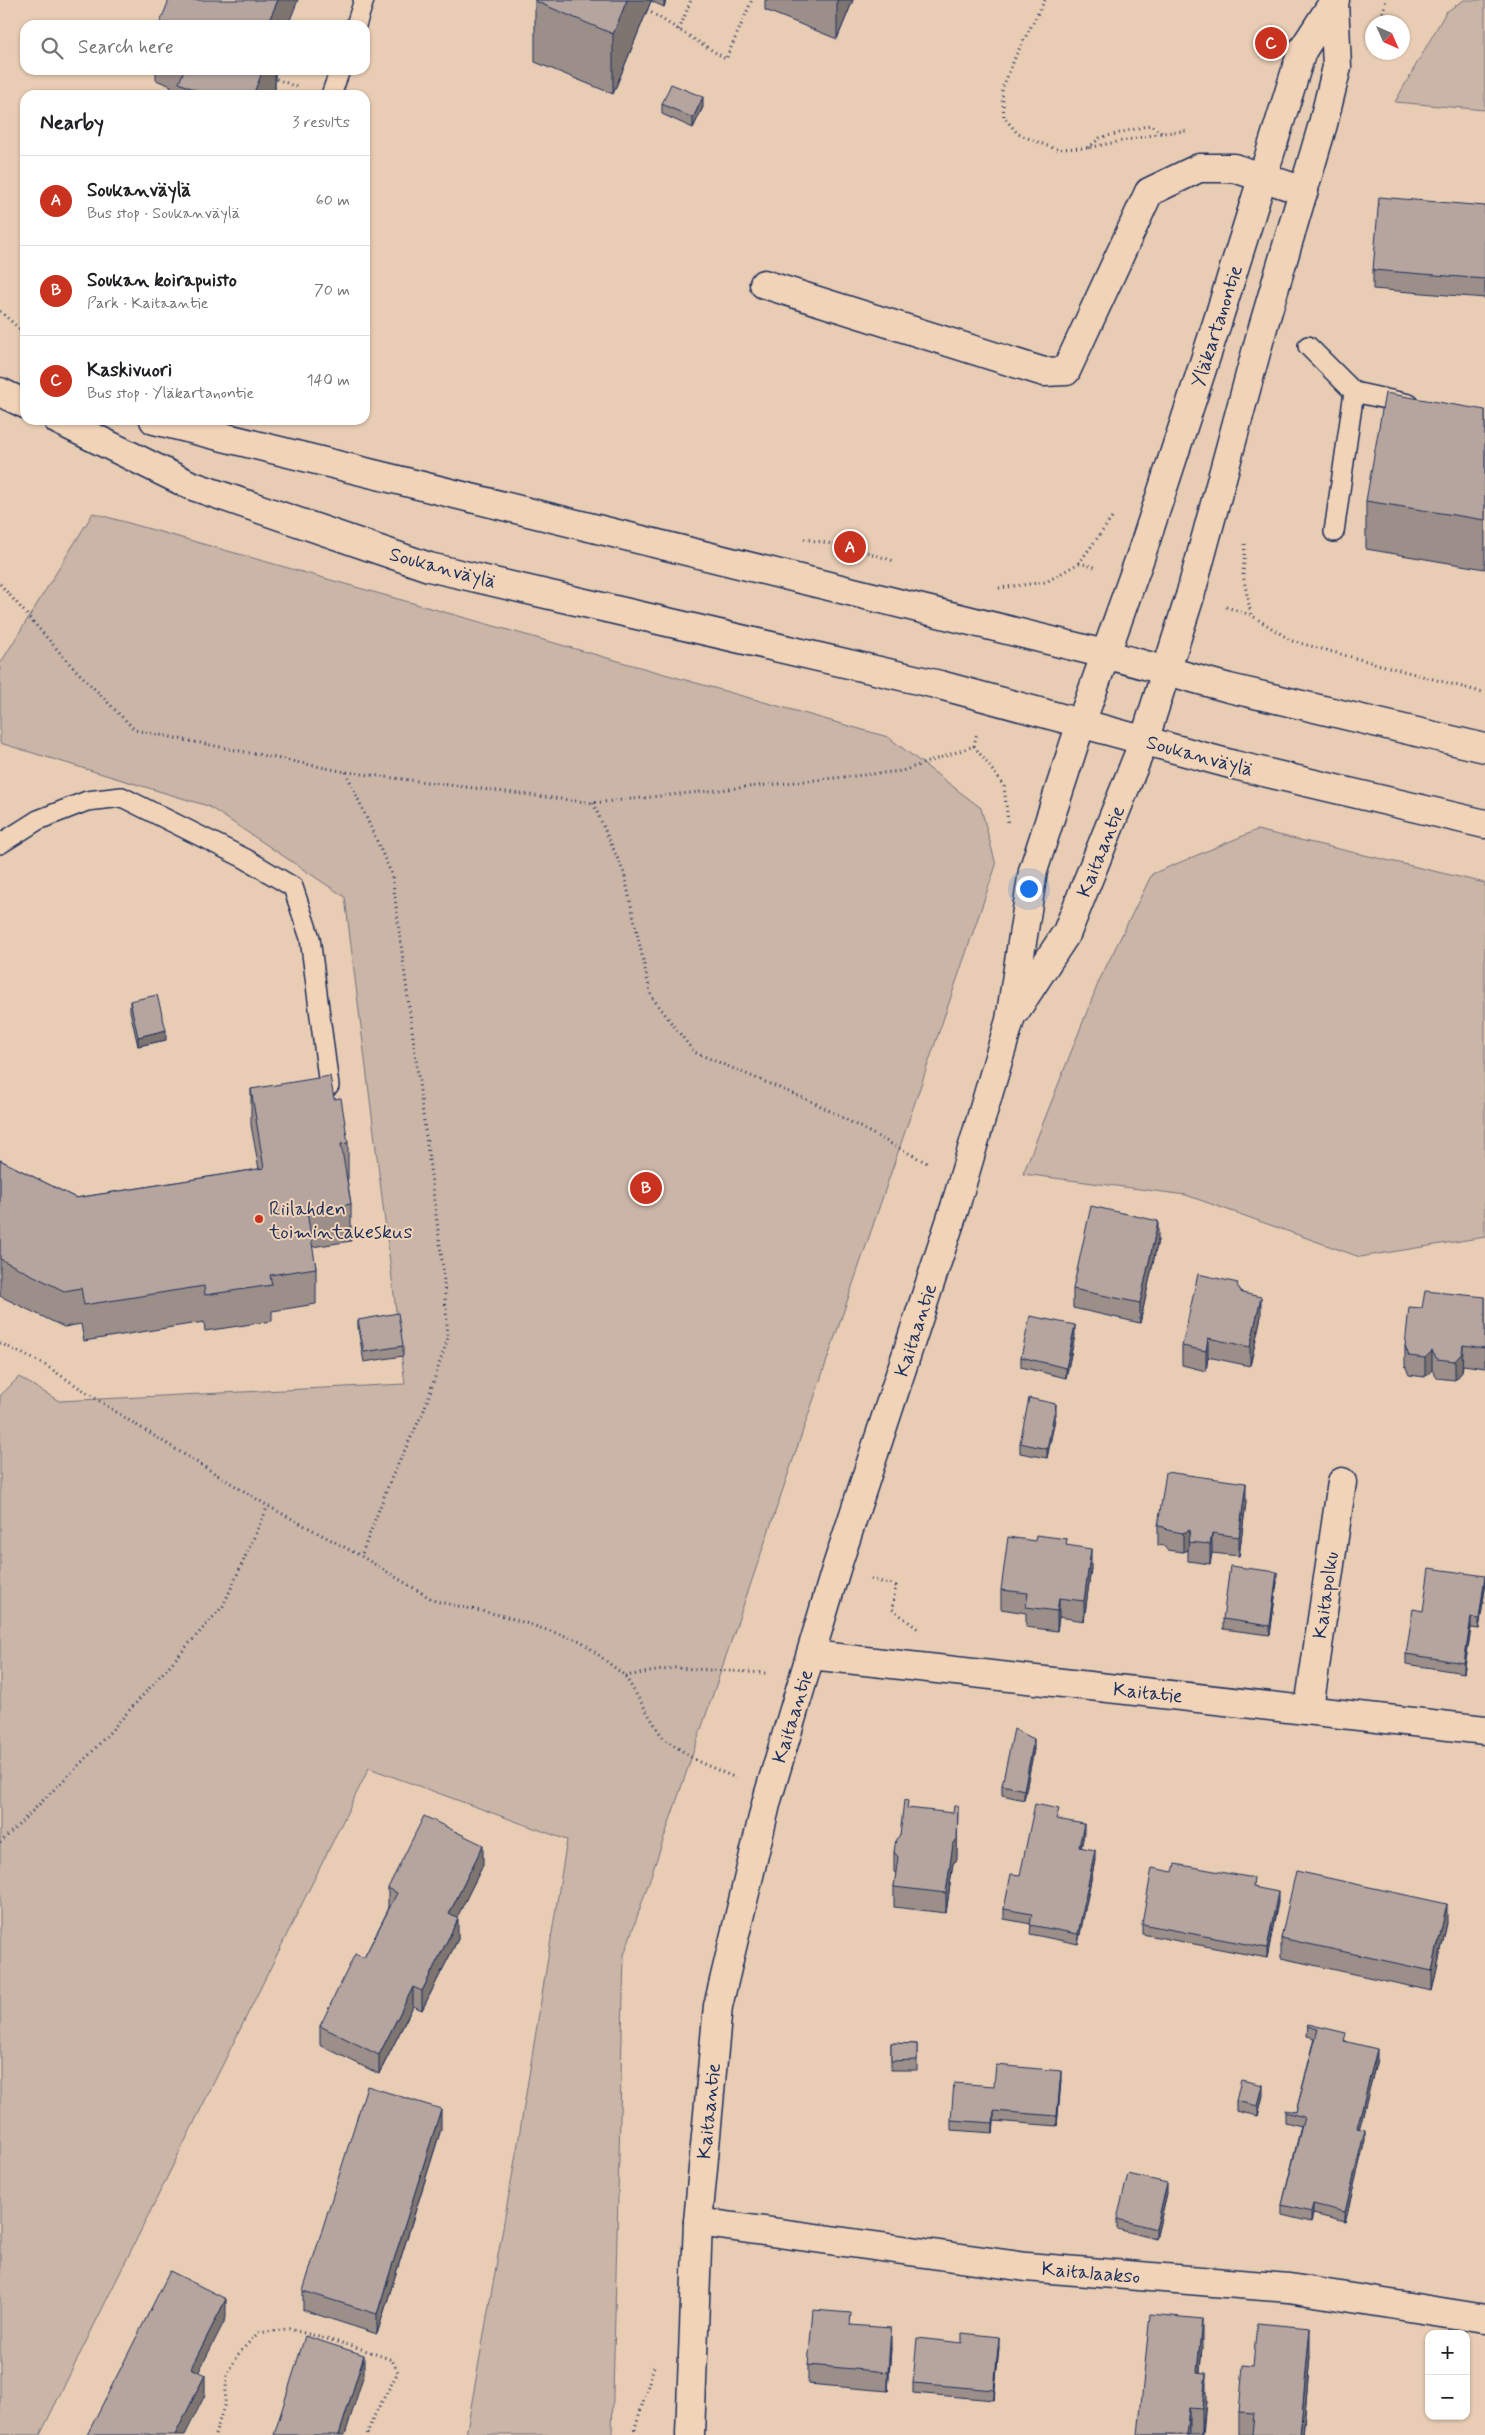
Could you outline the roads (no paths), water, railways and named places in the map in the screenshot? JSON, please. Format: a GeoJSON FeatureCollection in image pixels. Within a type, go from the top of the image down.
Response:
{"type":"FeatureCollection","features":[{"type":"Feature","properties":{"kind":"main road","name":"Yläkartanontie"},"geometry":{"type":"LineString","coordinates":[[1105,654],[1133,577],[1263,178],[1302,51],[1334,1]]}},
{"type":"Feature","properties":{"kind":"main road","name":"Yläkartanontie"},"geometry":{"type":"LineString","coordinates":[[1166,671],[1190,596],[1261,334],[1304,192],[1337,66],[1334,1]]}},
{"type":"Feature","properties":{"kind":"main road"},"geometry":{"type":"LineString","coordinates":[[764,284],[1044,372],[1066,371],[1150,192],[1199,168],[1234,168],[1304,192]]}},
{"type":"Feature","properties":{"kind":"main road"},"geometry":{"type":"LineString","coordinates":[[0,382],[20,387]]}},
{"type":"Feature","properties":{"kind":"main road"},"geometry":{"type":"LineString","coordinates":[[0,392],[20,402]]}},
{"type":"Feature","properties":{"kind":"main road","name":"Soukanväylä"},"geometry":{"type":"LineString","coordinates":[[68,425],[190,485],[429,567],[940,685],[1234,766],[1485,824]]}},
{"type":"Feature","properties":{"kind":"main road"},"geometry":{"type":"LineString","coordinates":[[174,425],[1105,654],[1229,688],[1485,748]]}},
{"type":"Feature","properties":{"kind":"main road","name":"Kaitaantie"},"geometry":{"type":"LineString","coordinates":[[690,2435],[698,2222],[718,2006],[767,1800],[836,1569],[955,1207],[1010,1020],[1033,871],[1105,654]]}},
{"type":"Feature","properties":{"kind":"main road","name":"Kaitaantie"},"geometry":{"type":"LineString","coordinates":[[1010,1020],[1067,932],[1144,740],[1166,671]]}},
{"type":"Feature","properties":{"kind":"main road","name":"Kaitapolku"},"geometry":{"type":"LineString","coordinates":[[1309,1708],[1342,1482]]}},
{"type":"Feature","properties":{"kind":"main road","name":"Kaitatie"},"geometry":{"type":"LineString","coordinates":[[811,1655],[1004,1678],[1309,1708],[1485,1730]]}},
{"type":"Feature","properties":{"kind":"main road","name":"Kaitalaakso"},"geometry":{"type":"LineString","coordinates":[[698,2222],[1026,2267],[1288,2288],[1485,2319]]}},
{"type":"Feature","properties":{"kind":"lane"},"geometry":{"type":"LineString","coordinates":[[358,20],[364,0]]}},
{"type":"Feature","properties":{"kind":"lane"},"geometry":{"type":"LineString","coordinates":[[333,90],[338,75]]}},
{"type":"Feature","properties":{"kind":"lane"},"geometry":{"type":"LineString","coordinates":[[1308,346],[1354,392],[1429,409]]}},
{"type":"Feature","properties":{"kind":"lane"},"geometry":{"type":"LineString","coordinates":[[1334,532],[1354,392]]}},
{"type":"Feature","properties":{"kind":"lane"},"geometry":{"type":"LineString","coordinates":[[0,844],[38,820],[78,804],[122,797],[246,859],[293,887],[310,938],[329,1086]]}},
{"type":"Feature","properties":{"kind":"place","name":"Kaskivuori"},"geometry":{"type":"Point","coordinates":[1271,43]}},
{"type":"Feature","properties":{"kind":"place","name":"Soukanväylä"},"geometry":{"type":"Point","coordinates":[850,547]}},
{"type":"Feature","properties":{"kind":"place","name":"Soukan koirapuisto"},"geometry":{"type":"Point","coordinates":[646,1188]}},
{"type":"Feature","properties":{"kind":"place","name":"Riilahden toimintakeskus"},"geometry":{"type":"Point","coordinates":[259,1219]}}]}
